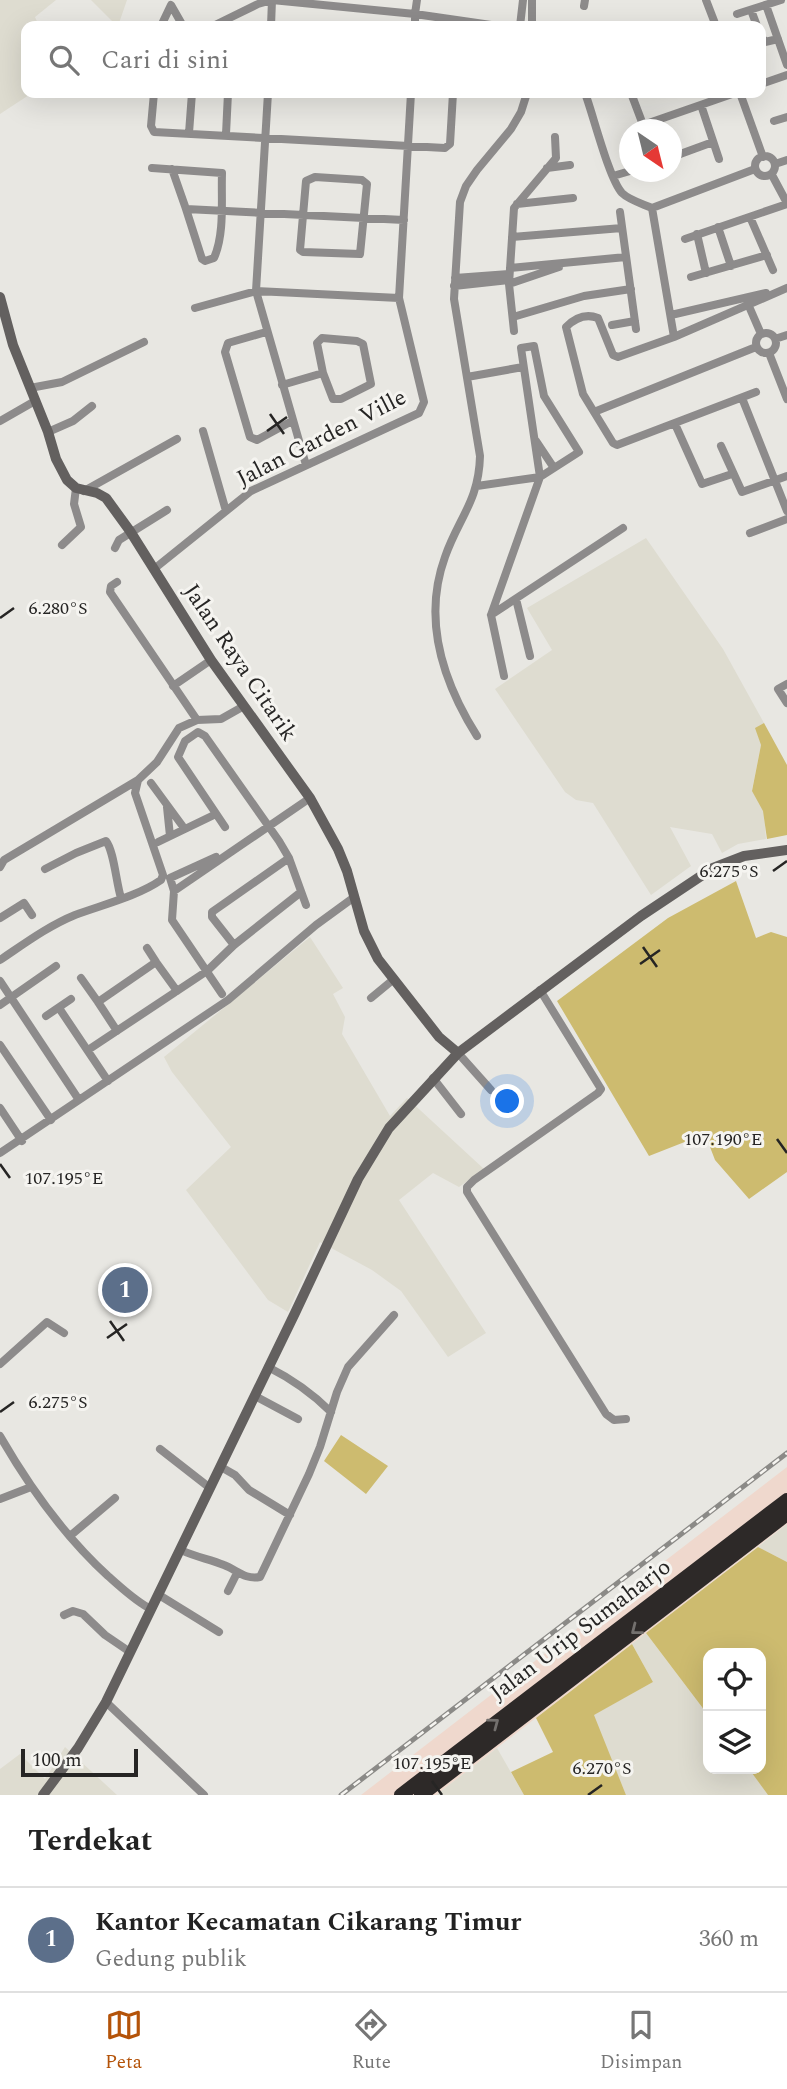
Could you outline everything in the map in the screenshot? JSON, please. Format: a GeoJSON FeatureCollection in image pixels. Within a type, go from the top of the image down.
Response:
{"type":"FeatureCollection","features":[{"type":"Feature","properties":{"kind":"highway","name":"Jalan Urip Sumaharjo"},"geometry":{"type":"LineString","coordinates":[[401,1795],[787,1500]]}},
{"type":"Feature","properties":{"kind":"highway","name":"Jalan Urip Sumaharjo"},"geometry":{"type":"LineString","coordinates":[[421,1795],[787,1514]]}},
{"type":"Feature","properties":{"kind":"street"},"geometry":{"type":"LineString","coordinates":[[163,21],[172,3],[181,0]]}},
{"type":"Feature","properties":{"kind":"street"},"geometry":{"type":"LineString","coordinates":[[271,21],[272,0]]}},
{"type":"Feature","properties":{"kind":"street"},"geometry":{"type":"LineString","coordinates":[[233,21],[272,0],[415,13],[449,21]]}},
{"type":"Feature","properties":{"kind":"street"},"geometry":{"type":"LineString","coordinates":[[415,21],[416,0]]}},
{"type":"Feature","properties":{"kind":"street"},"geometry":{"type":"LineString","coordinates":[[521,21],[523,0]]}},
{"type":"Feature","properties":{"kind":"street"},"geometry":{"type":"LineString","coordinates":[[532,0],[532,21]]}},
{"type":"Feature","properties":{"kind":"street"},"geometry":{"type":"LineString","coordinates":[[706,0],[714,21]]}},
{"type":"Feature","properties":{"kind":"street"},"geometry":{"type":"LineString","coordinates":[[737,14],[781,1]]}},
{"type":"Feature","properties":{"kind":"street"},"geometry":{"type":"LineString","coordinates":[[172,3],[181,21]]}},
{"type":"Feature","properties":{"kind":"street"},"geometry":{"type":"LineString","coordinates":[[766,5],[787,65]]}},
{"type":"Feature","properties":{"kind":"street"},"geometry":{"type":"LineString","coordinates":[[751,10],[755,21]]}},
{"type":"Feature","properties":{"kind":"street"},"geometry":{"type":"LineString","coordinates":[[766,42],[778,39]]}},
{"type":"Feature","properties":{"kind":"street"},"geometry":{"type":"LineString","coordinates":[[766,82],[787,75]]}},
{"type":"Feature","properties":{"kind":"street"},"geometry":{"type":"LineString","coordinates":[[154,98],[153,131],[448,147],[453,98]]}},
{"type":"Feature","properties":{"kind":"street"},"geometry":{"type":"LineString","coordinates":[[189,133],[192,98]]}},
{"type":"Feature","properties":{"kind":"street"},"geometry":{"type":"LineString","coordinates":[[226,134],[228,98]]}},
{"type":"Feature","properties":{"kind":"street"},"geometry":{"type":"LineString","coordinates":[[268,98],[256,291],[306,466]]}},
{"type":"Feature","properties":{"kind":"street","name":"Jalan Garden Ville"},"geometry":{"type":"LineString","coordinates":[[154,569],[251,491],[419,413],[422,408],[424,402],[399,298],[411,98]]}},
{"type":"Feature","properties":{"kind":"street"},"geometry":{"type":"LineString","coordinates":[[477,736],[452,692],[441,662],[436,633],[436,606],[445,556],[468,511],[477,486],[480,456],[454,299],[460,202],[477,170],[512,129],[525,98]]}},
{"type":"Feature","properties":{"kind":"street"},"geometry":{"type":"LineString","coordinates":[[589,98],[613,176],[623,194],[652,208],[755,169]]}},
{"type":"Feature","properties":{"kind":"street"},"geometry":{"type":"LineString","coordinates":[[633,98],[641,119]]}},
{"type":"Feature","properties":{"kind":"street"},"geometry":{"type":"LineString","coordinates":[[665,119],[723,98]]}},
{"type":"Feature","properties":{"kind":"street"},"geometry":{"type":"LineString","coordinates":[[740,98],[763,157]]}},
{"type":"Feature","properties":{"kind":"street"},"geometry":{"type":"LineString","coordinates":[[701,105],[719,159]]}},
{"type":"Feature","properties":{"kind":"street"},"geometry":{"type":"LineString","coordinates":[[774,121],[787,117]]}},
{"type":"Feature","properties":{"kind":"street"},"geometry":{"type":"LineString","coordinates":[[514,331],[509,276],[514,208],[556,158],[555,137]]}},
{"type":"Feature","properties":{"kind":"street"},"geometry":{"type":"LineString","coordinates":[[682,153],[713,142]]}},
{"type":"Feature","properties":{"kind":"street"},"geometry":{"type":"LineString","coordinates":[[763,157],[773,160],[775,164]]}},
{"type":"Feature","properties":{"kind":"street"},"geometry":{"type":"LineString","coordinates":[[763,157],[755,164],[755,169],[766,177],[772,174]]}},
{"type":"Feature","properties":{"kind":"street"},"geometry":{"type":"LineString","coordinates":[[775,164],[787,160]]}},
{"type":"Feature","properties":{"kind":"street"},"geometry":{"type":"LineString","coordinates":[[685,239],[787,204],[772,174],[775,164]]}},
{"type":"Feature","properties":{"kind":"street"},"geometry":{"type":"LineString","coordinates":[[547,168],[570,165]]}},
{"type":"Feature","properties":{"kind":"street"},"geometry":{"type":"LineString","coordinates":[[152,168],[172,169],[222,173],[218,248],[214,258],[209,261],[202,259],[172,169]]}},
{"type":"Feature","properties":{"kind":"street"},"geometry":{"type":"LineString","coordinates":[[613,176],[619,174]]}},
{"type":"Feature","properties":{"kind":"street"},"geometry":{"type":"LineString","coordinates":[[315,177],[365,182],[365,217],[360,254],[303,253],[300,250],[302,214],[306,181],[315,177]]}},
{"type":"Feature","properties":{"kind":"street"},"geometry":{"type":"LineString","coordinates":[[516,205],[573,198]]}},
{"type":"Feature","properties":{"kind":"street"},"geometry":{"type":"LineString","coordinates":[[652,208],[674,337]]}},
{"type":"Feature","properties":{"kind":"street"},"geometry":{"type":"LineString","coordinates":[[186,209],[404,220]]}},
{"type":"Feature","properties":{"kind":"street"},"geometry":{"type":"LineString","coordinates":[[612,325],[636,325],[620,212]]}},
{"type":"Feature","properties":{"kind":"street"},"geometry":{"type":"LineString","coordinates":[[750,217],[773,270]]}},
{"type":"Feature","properties":{"kind":"street"},"geometry":{"type":"LineString","coordinates":[[718,227],[731,266]]}},
{"type":"Feature","properties":{"kind":"street"},"geometry":{"type":"LineString","coordinates":[[512,237],[622,228]]}},
{"type":"Feature","properties":{"kind":"street"},"geometry":{"type":"LineString","coordinates":[[697,234],[706,273]]}},
{"type":"Feature","properties":{"kind":"street"},"geometry":{"type":"LineString","coordinates":[[691,277],[767,255]]}},
{"type":"Feature","properties":{"kind":"street"},"geometry":{"type":"LineString","coordinates":[[509,276],[571,263],[626,257]]}},
{"type":"Feature","properties":{"kind":"street"},"geometry":{"type":"LineString","coordinates":[[455,282],[509,276],[571,263]]}},
{"type":"Feature","properties":{"kind":"street"},"geometry":{"type":"LineString","coordinates":[[670,315],[787,288]]}},
{"type":"Feature","properties":{"kind":"street"},"geometry":{"type":"LineString","coordinates":[[513,317],[584,296],[631,289]]}},
{"type":"Feature","properties":{"kind":"street"},"geometry":{"type":"LineString","coordinates":[[195,308],[256,291],[399,298]]}},
{"type":"Feature","properties":{"kind":"street"},"geometry":{"type":"LineString","coordinates":[[756,392],[617,445],[613,443],[583,394],[566,332],[568,325],[580,317],[598,317],[613,355],[618,357],[674,337],[777,291]]}},
{"type":"Feature","properties":{"kind":"street","name":"Jalan Raya Citarik"},"geometry":{"type":"LineString","coordinates":[[1,302],[13,345],[67,480],[80,489],[106,498],[130,531],[211,660],[310,799],[338,849],[378,959],[439,1037],[458,1054]]}},
{"type":"Feature","properties":{"kind":"street"},"geometry":{"type":"LineString","coordinates":[[748,304],[761,334]]}},
{"type":"Feature","properties":{"kind":"street"},"geometry":{"type":"LineString","coordinates":[[266,332],[228,343],[225,352],[250,437],[257,440],[292,421]]}},
{"type":"Feature","properties":{"kind":"street"},"geometry":{"type":"LineString","coordinates":[[768,333],[775,339],[775,347],[769,353],[761,352],[756,347],[756,340],[761,334],[768,333]]}},
{"type":"Feature","properties":{"kind":"street"},"geometry":{"type":"LineString","coordinates":[[775,339],[787,335]]}},
{"type":"Feature","properties":{"kind":"street"},"geometry":{"type":"LineString","coordinates":[[322,338],[356,341],[365,347],[372,381],[363,389],[335,400],[324,373],[318,340],[322,338]]}},
{"type":"Feature","properties":{"kind":"street"},"geometry":{"type":"LineString","coordinates":[[30,388],[62,382],[145,342]]}},
{"type":"Feature","properties":{"kind":"street"},"geometry":{"type":"LineString","coordinates":[[477,486],[540,477],[579,452],[544,396],[534,346],[521,348],[540,477],[491,615],[504,676]]}},
{"type":"Feature","properties":{"kind":"street"},"geometry":{"type":"LineString","coordinates":[[594,412],[756,347]]}},
{"type":"Feature","properties":{"kind":"street"},"geometry":{"type":"LineString","coordinates":[[769,353],[787,399]]}},
{"type":"Feature","properties":{"kind":"street"},"geometry":{"type":"LineString","coordinates":[[467,377],[523,367]]}},
{"type":"Feature","properties":{"kind":"street"},"geometry":{"type":"LineString","coordinates":[[282,385],[324,373]]}},
{"type":"Feature","properties":{"kind":"street"},"geometry":{"type":"LineString","coordinates":[[742,398],[787,511]]}},
{"type":"Feature","properties":{"kind":"street"},"geometry":{"type":"LineString","coordinates":[[0,421],[35,401]]}},
{"type":"Feature","properties":{"kind":"street"},"geometry":{"type":"LineString","coordinates":[[48,432],[73,421],[92,406]]}},
{"type":"Feature","properties":{"kind":"street"},"geometry":{"type":"LineString","coordinates":[[675,424],[702,484],[732,474]]}},
{"type":"Feature","properties":{"kind":"street"},"geometry":{"type":"LineString","coordinates":[[203,431],[226,510]]}},
{"type":"Feature","properties":{"kind":"street"},"geometry":{"type":"LineString","coordinates":[[534,438],[554,468]]}},
{"type":"Feature","properties":{"kind":"street"},"geometry":{"type":"LineString","coordinates":[[62,545],[81,525],[73,497],[80,489],[177,439]]}},
{"type":"Feature","properties":{"kind":"street"},"geometry":{"type":"LineString","coordinates":[[721,446],[742,492],[787,476]]}},
{"type":"Feature","properties":{"kind":"street"},"geometry":{"type":"LineString","coordinates":[[115,548],[119,540],[130,531],[167,510]]}},
{"type":"Feature","properties":{"kind":"street"},"geometry":{"type":"LineString","coordinates":[[750,533],[787,519]]}},
{"type":"Feature","properties":{"kind":"street"},"geometry":{"type":"LineString","coordinates":[[491,615],[623,528]]}},
{"type":"Feature","properties":{"kind":"street"},"geometry":{"type":"LineString","coordinates":[[117,582],[111,586],[110,592],[197,720]]}},
{"type":"Feature","properties":{"kind":"street"},"geometry":{"type":"LineString","coordinates":[[516,599],[530,656]]}},
{"type":"Feature","properties":{"kind":"street"},"geometry":{"type":"LineString","coordinates":[[173,685],[211,660]]}},
{"type":"Feature","properties":{"kind":"street"},"geometry":{"type":"LineString","coordinates":[[787,684],[778,689],[787,703]]}},
{"type":"Feature","properties":{"kind":"street"},"geometry":{"type":"LineString","coordinates":[[0,867],[4,860],[138,780],[157,762],[179,728],[197,720],[221,719],[244,706]]}},
{"type":"Feature","properties":{"kind":"street"},"geometry":{"type":"LineString","coordinates":[[225,827],[178,757],[185,741],[198,732],[205,736],[289,858],[306,905]]}},
{"type":"Feature","properties":{"kind":"street"},"geometry":{"type":"LineString","coordinates":[[0,960],[40,933],[71,917],[157,883],[163,875],[135,793],[138,780]]}},
{"type":"Feature","properties":{"kind":"street"},"geometry":{"type":"LineString","coordinates":[[151,783],[184,828]]}},
{"type":"Feature","properties":{"kind":"street"},"geometry":{"type":"LineString","coordinates":[[174,891],[310,799]]}},
{"type":"Feature","properties":{"kind":"street"},"geometry":{"type":"LineString","coordinates":[[166,804],[170,836]]}},
{"type":"Feature","properties":{"kind":"street"},"geometry":{"type":"LineString","coordinates":[[158,842],[216,814]]}},
{"type":"Feature","properties":{"kind":"street"},"geometry":{"type":"LineString","coordinates":[[44,869],[106,841],[111,851],[121,898]]}},
{"type":"Feature","properties":{"kind":"street"},"geometry":{"type":"LineString","coordinates":[[222,994],[172,920],[174,891],[170,878],[239,848]]}},
{"type":"Feature","properties":{"kind":"street"},"geometry":{"type":"LineString","coordinates":[[43,1795],[78,1748],[106,1702],[366,1163],[390,1128],[433,1078],[458,1054],[641,916],[713,868],[744,856],[787,850]]}},
{"type":"Feature","properties":{"kind":"street"},"geometry":{"type":"LineString","coordinates":[[234,946],[212,917],[212,912],[289,858]]}},
{"type":"Feature","properties":{"kind":"street"},"geometry":{"type":"LineString","coordinates":[[88,1050],[207,971],[301,892]]}},
{"type":"Feature","properties":{"kind":"street"},"geometry":{"type":"LineString","coordinates":[[0,1153],[228,1000],[316,925],[354,898]]}},
{"type":"Feature","properties":{"kind":"street"},"geometry":{"type":"LineString","coordinates":[[0,918],[24,903],[32,915]]}},
{"type":"Feature","properties":{"kind":"street"},"geometry":{"type":"LineString","coordinates":[[147,948],[177,991]]}},
{"type":"Feature","properties":{"kind":"street"},"geometry":{"type":"LineString","coordinates":[[98,1002],[156,962]]}},
{"type":"Feature","properties":{"kind":"street"},"geometry":{"type":"LineString","coordinates":[[0,1005],[56,966]]}},
{"type":"Feature","properties":{"kind":"street"},"geometry":{"type":"LineString","coordinates":[[81,978],[117,1031]]}},
{"type":"Feature","properties":{"kind":"street"},"geometry":{"type":"LineString","coordinates":[[371,998],[394,979]]}},
{"type":"Feature","properties":{"kind":"street"},"geometry":{"type":"LineString","coordinates":[[0,981],[79,1100]]}},
{"type":"Feature","properties":{"kind":"street"},"geometry":{"type":"LineString","coordinates":[[540,990],[601,1089],[474,1180],[467,1187],[467,1192],[606,1414],[614,1420],[626,1419]]}},
{"type":"Feature","properties":{"kind":"street"},"geometry":{"type":"LineString","coordinates":[[46,1016],[71,999]]}},
{"type":"Feature","properties":{"kind":"street"},"geometry":{"type":"LineString","coordinates":[[59,1008],[108,1081]]}},
{"type":"Feature","properties":{"kind":"street"},"geometry":{"type":"LineString","coordinates":[[0,1045],[51,1120]]}},
{"type":"Feature","properties":{"kind":"street"},"geometry":{"type":"LineString","coordinates":[[458,1054],[491,1090]]}},
{"type":"Feature","properties":{"kind":"street"},"geometry":{"type":"LineString","coordinates":[[433,1078],[461,1114]]}},
{"type":"Feature","properties":{"kind":"street"},"geometry":{"type":"LineString","coordinates":[[0,1108],[22,1140]]}},
{"type":"Feature","properties":{"kind":"street"},"geometry":{"type":"LineString","coordinates":[[181,1550],[237,1573],[252,1578],[260,1577],[320,1447],[337,1392],[348,1367],[394,1315]]}},
{"type":"Feature","properties":{"kind":"street"},"geometry":{"type":"LineString","coordinates":[[0,1364],[47,1322],[64,1333]]}},
{"type":"Feature","properties":{"kind":"street"},"geometry":{"type":"LineString","coordinates":[[268,1367],[298,1383],[331,1412]]}},
{"type":"Feature","properties":{"kind":"street"},"geometry":{"type":"LineString","coordinates":[[255,1396],[298,1419]]}},
{"type":"Feature","properties":{"kind":"street"},"geometry":{"type":"LineString","coordinates":[[0,1436],[31,1487],[70,1536],[111,1578],[151,1609]]}},
{"type":"Feature","properties":{"kind":"street"},"geometry":{"type":"LineString","coordinates":[[160,1449],[210,1488]]}},
{"type":"Feature","properties":{"kind":"street"},"geometry":{"type":"LineString","coordinates":[[221,1467],[235,1475],[249,1490],[290,1515]]}},
{"type":"Feature","properties":{"kind":"street"},"geometry":{"type":"LineString","coordinates":[[0,1499],[31,1487]]}},
{"type":"Feature","properties":{"kind":"street"},"geometry":{"type":"LineString","coordinates":[[70,1536],[115,1498]]}},
{"type":"Feature","properties":{"kind":"street"},"geometry":{"type":"LineString","coordinates":[[228,1591],[237,1573]]}},
{"type":"Feature","properties":{"kind":"street"},"geometry":{"type":"LineString","coordinates":[[159,1595],[219,1632]]}},
{"type":"Feature","properties":{"kind":"street"},"geometry":{"type":"LineString","coordinates":[[64,1615],[73,1611],[83,1614],[105,1635],[130,1652]]}},
{"type":"Feature","properties":{"kind":"street"},"geometry":{"type":"LineString","coordinates":[[106,1702],[204,1795]]}},
{"type":"Feature","properties":{"kind":"shaded area"},"geometry":{"type":"Polygon","coordinates":[[[0,0],[56,0],[35,17],[37,21],[21,21],[21,98],[24,98],[0,114],[0,0]]]}},
{"type":"Feature","properties":{"kind":"shaded area"},"geometry":{"type":"Polygon","coordinates":[[[91,0],[127,0],[120,21],[112,21],[91,0]]]}},
{"type":"Feature","properties":{"kind":"shaded area"},"geometry":{"type":"Polygon","coordinates":[[[646,538],[723,649],[764,723],[756,728],[761,745],[752,790],[764,811],[766,839],[738,844],[722,853],[712,834],[670,827],[691,866],[651,895],[593,803],[576,800],[565,792],[495,689],[552,650],[527,608],[646,538]]]}},
{"type":"Feature","properties":{"kind":"shaded area"},"geometry":{"type":"Polygon","coordinates":[[[764,723],[787,765],[787,835],[767,839],[763,811],[752,791],[761,745],[755,728],[764,723]]]}},
{"type":"Feature","properties":{"kind":"shaded area"},"geometry":{"type":"Polygon","coordinates":[[[736,881],[756,938],[771,932],[787,937],[787,1172],[749,1199],[715,1160],[705,1134],[649,1156],[557,1001],[668,918],[736,881]]]}},
{"type":"Feature","properties":{"kind":"shaded area"},"geometry":{"type":"Polygon","coordinates":[[[310,937],[343,988],[333,994],[345,1017],[342,1034],[390,1116],[407,1098],[484,1169],[459,1187],[433,1173],[399,1200],[486,1333],[448,1357],[401,1291],[372,1270],[320,1242],[288,1312],[268,1300],[186,1190],[231,1147],[172,1072],[164,1057],[310,937]]]}},
{"type":"Feature","properties":{"kind":"shaded area"},"geometry":{"type":"Polygon","coordinates":[[[341,1435],[388,1466],[366,1494],[324,1461],[341,1435]]]}},
{"type":"Feature","properties":{"kind":"shaded area"},"geometry":{"type":"Polygon","coordinates":[[[787,1467],[787,1524],[436,1795],[361,1795],[787,1467]]]}},
{"type":"Feature","properties":{"kind":"shaded area"},"geometry":{"type":"Polygon","coordinates":[[[787,1524],[787,1562],[758,1547],[787,1524]]]}},
{"type":"Feature","properties":{"kind":"shaded area"},"geometry":{"type":"Polygon","coordinates":[[[758,1547],[787,1562],[787,1795],[768,1795],[753,1774],[766,1774],[766,1648],[703,1648],[703,1708],[646,1633],[758,1547]]]}},
{"type":"Feature","properties":{"kind":"shaded area"},"geometry":{"type":"Polygon","coordinates":[[[646,1633],[703,1708],[703,1774],[753,1774],[768,1795],[626,1795],[593,1715],[653,1682],[632,1644],[646,1633]]]}},
{"type":"Feature","properties":{"kind":"shaded area"},"geometry":{"type":"Polygon","coordinates":[[[632,1644],[653,1682],[594,1715],[626,1795],[524,1795],[511,1772],[553,1752],[536,1718],[632,1644]]]}},
{"type":"Feature","properties":{"kind":"shaded area"},"geometry":{"type":"Polygon","coordinates":[[[65,1747],[117,1795],[0,1795],[0,1769],[20,1754],[45,1779],[65,1747]]]}},
{"type":"Feature","properties":{"kind":"shaded area"},"geometry":{"type":"Polygon","coordinates":[[[497,1748],[524,1795],[436,1795],[497,1748]]]}},
{"type":"Feature","properties":{"kind":"railway"},"geometry":{"type":"LineString","coordinates":[[341,1795],[787,1453]]}},
{"type":"Feature","properties":{"kind":"place","name":"Kantor Kecamatan Cikarang Timur"},"geometry":{"type":"Point","coordinates":[125,1290]}}]}
